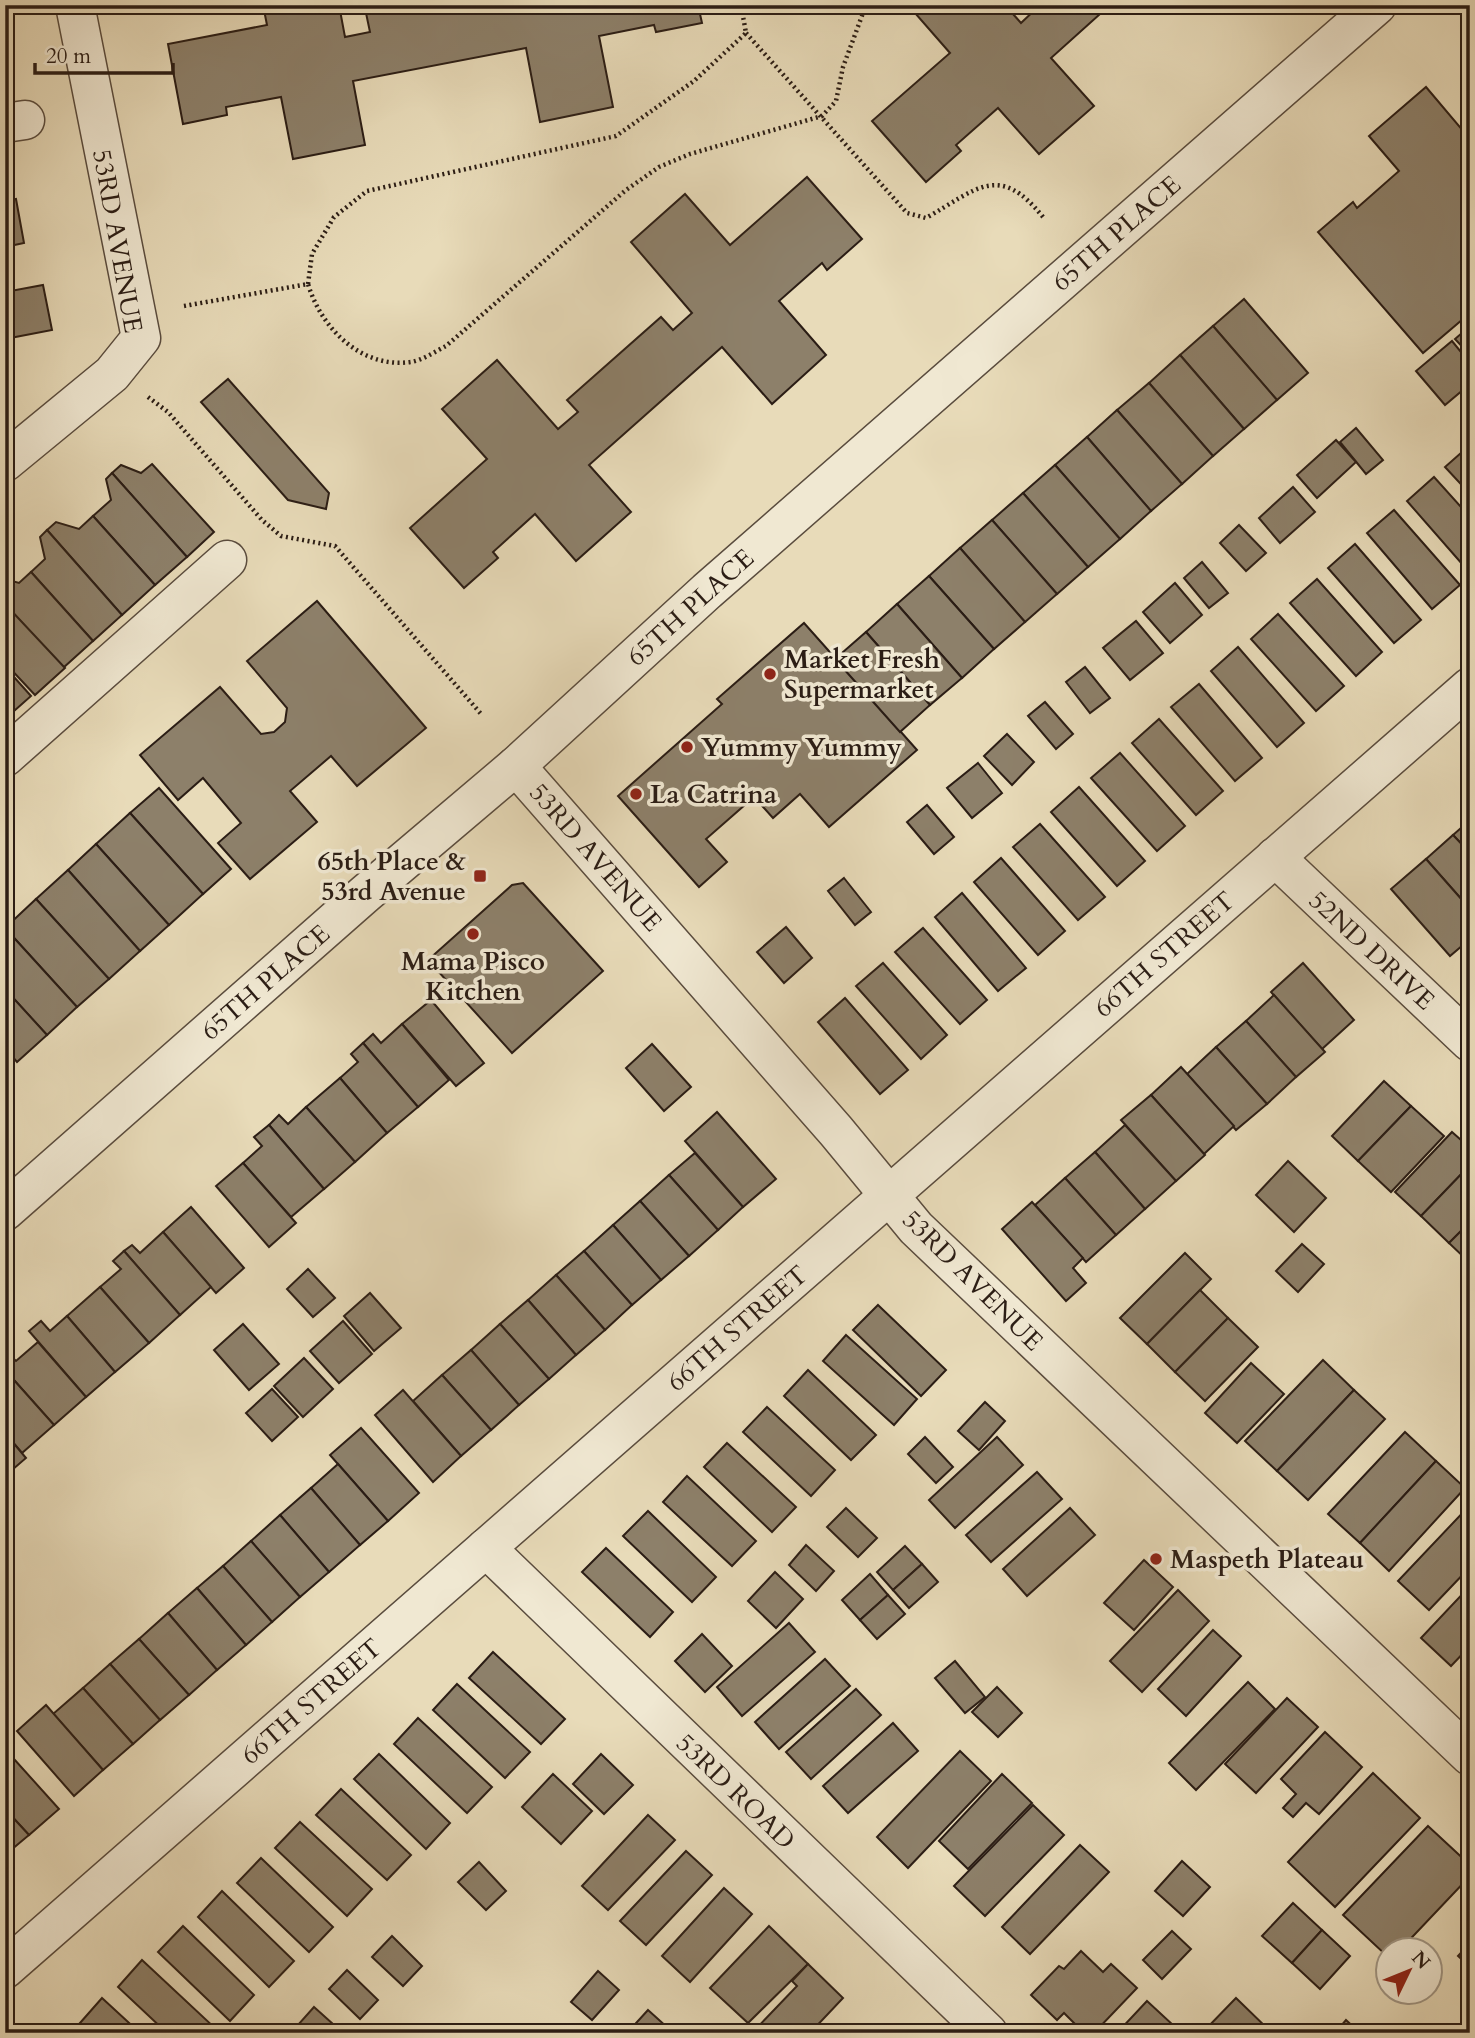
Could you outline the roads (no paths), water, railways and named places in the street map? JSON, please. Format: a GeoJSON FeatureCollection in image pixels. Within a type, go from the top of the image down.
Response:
{"type":"FeatureCollection","features":[{"type":"Feature","properties":{"kind":"street","name":"53RD AVENUE"},"geometry":{"type":"LineString","coordinates":[[5,462],[112,374],[141,338],[75,5]]}},
{"type":"Feature","properties":{"kind":"street","name":"65TH PLACE"},"geometry":{"type":"LineString","coordinates":[[5,1211],[365,894],[516,766],[706,591],[1377,5]]}},
{"type":"Feature","properties":{"kind":"street"},"geometry":{"type":"LineString","coordinates":[[5,757],[227,560]]}},
{"type":"Feature","properties":{"kind":"street","name":"66TH STREET"},"geometry":{"type":"LineString","coordinates":[[5,1969],[1470,687]]}},
{"type":"Feature","properties":{"kind":"street","name":"53RD AVENUE"},"geometry":{"type":"LineString","coordinates":[[516,766],[943,1256],[1470,1756]]}},
{"type":"Feature","properties":{"kind":"street","name":"52ND DRIVE"},"geometry":{"type":"LineString","coordinates":[[1275,857],[1470,1042]]}},
{"type":"Feature","properties":{"kind":"street","name":"53RD ROAD"},"geometry":{"type":"LineString","coordinates":[[486,1548],[988,2033]]}},
{"type":"Feature","properties":{"kind":"place","name":"Market Fresh Supermarket"},"geometry":{"type":"Point","coordinates":[770,674]}},
{"type":"Feature","properties":{"kind":"place","name":"Yummy Yummy"},"geometry":{"type":"Point","coordinates":[687,747]}},
{"type":"Feature","properties":{"kind":"place","name":"La Catrina"},"geometry":{"type":"Point","coordinates":[636,794]}},
{"type":"Feature","properties":{"kind":"place","name":"65th Place & 53rd Avenue"},"geometry":{"type":"Point","coordinates":[480,876]}},
{"type":"Feature","properties":{"kind":"place","name":"Mama Pisco Kitchen"},"geometry":{"type":"Point","coordinates":[473,934]}},
{"type":"Feature","properties":{"kind":"place","name":"Maspeth Plateau"},"geometry":{"type":"Point","coordinates":[1156,1559]}}]}
